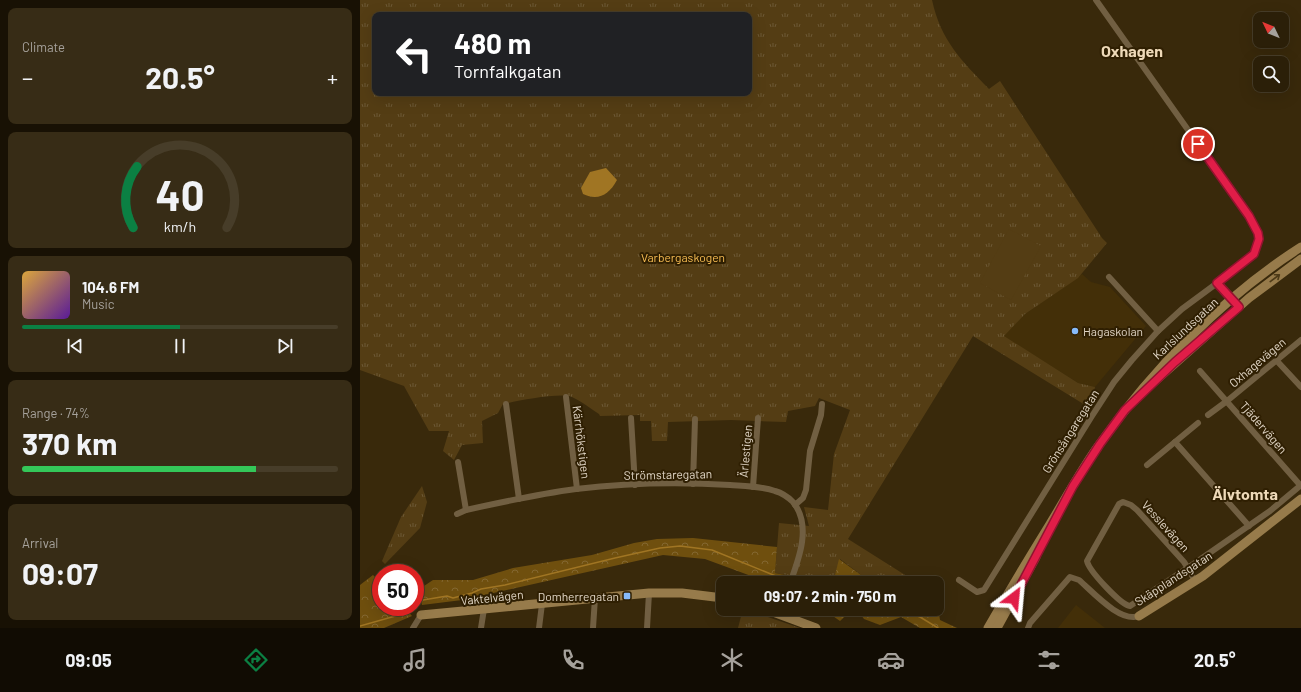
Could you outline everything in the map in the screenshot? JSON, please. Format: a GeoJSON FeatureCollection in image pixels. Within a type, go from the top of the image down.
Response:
{"type":"FeatureCollection","features":[{"type":"Feature","properties":{"kind":"main road","name":"Karlslundsgatan"},"geometry":{"type":"LineString","coordinates":[[988,628],[1014,582],[1073,486],[1100,444],[1130,404],[1166,362],[1232,300],[1255,280],[1301,247]]}},
{"type":"Feature","properties":{"kind":"main road","name":"Karlslundsgatan"},"geometry":{"type":"LineString","coordinates":[[1130,404],[1239,307],[1301,259]]}},
{"type":"Feature","properties":{"kind":"main road","name":"Karlslundsgatan"},"geometry":{"type":"LineString","coordinates":[[997,628],[1073,486]]}},
{"type":"Feature","properties":{"kind":"main road","name":"Skäpplandsgatan"},"geometry":{"type":"LineString","coordinates":[[1139,616],[1195,581],[1301,499]]}},
{"type":"Feature","properties":{"kind":"main road","name":"Vaktelvägen"},"geometry":{"type":"LineString","coordinates":[[424,616],[649,593],[682,593],[716,597]]}},
{"type":"Feature","properties":{"kind":"main road"},"geometry":{"type":"LineString","coordinates":[[791,616],[816,628]]}},
{"type":"Feature","properties":{"kind":"street","name":"Grönsångaregatan"},"geometry":{"type":"LineString","coordinates":[[959,580],[977,592],[981,592],[987,586],[1107,393],[1132,360],[1158,331],[1182,309],[1254,254],[1258,246],[1258,233],[1249,216],[1096,0]]}},
{"type":"Feature","properties":{"kind":"street"},"geometry":{"type":"LineString","coordinates":[[1109,277],[1158,331]]}},
{"type":"Feature","properties":{"kind":"street"},"geometry":{"type":"LineString","coordinates":[[1217,283],[1239,307]]}},
{"type":"Feature","properties":{"kind":"street","name":"Oxhagevägen"},"geometry":{"type":"LineString","coordinates":[[1208,414],[1227,401],[1301,340]]}},
{"type":"Feature","properties":{"kind":"street"},"geometry":{"type":"LineString","coordinates":[[1277,361],[1301,387]]}},
{"type":"Feature","properties":{"kind":"street","name":"Oxhagevägen"},"geometry":{"type":"LineString","coordinates":[[1200,372],[1227,401]]}},
{"type":"Feature","properties":{"kind":"street","name":"Kärrhökstigen"},"geometry":{"type":"LineString","coordinates":[[566,397],[578,489]]}},
{"type":"Feature","properties":{"kind":"street","name":"Tjädervägen"},"geometry":{"type":"LineString","coordinates":[[1227,401],[1301,485]]}},
{"type":"Feature","properties":{"kind":"street"},"geometry":{"type":"LineString","coordinates":[[506,404],[519,499]]}},
{"type":"Feature","properties":{"kind":"street"},"geometry":{"type":"LineString","coordinates":[[792,576],[799,555],[803,534],[801,517],[795,505],[803,498],[806,490],[810,451],[821,414],[822,404]]}},
{"type":"Feature","properties":{"kind":"street"},"geometry":{"type":"LineString","coordinates":[[632,418],[635,485]]}},
{"type":"Feature","properties":{"kind":"street","name":"Ärlestigen"},"geometry":{"type":"LineString","coordinates":[[753,487],[758,418]]}},
{"type":"Feature","properties":{"kind":"street"},"geometry":{"type":"LineString","coordinates":[[693,484],[695,419]]}},
{"type":"Feature","properties":{"kind":"street"},"geometry":{"type":"LineString","coordinates":[[1147,465],[1198,423]]}},
{"type":"Feature","properties":{"kind":"street"},"geometry":{"type":"LineString","coordinates":[[1175,442],[1249,526]]}},
{"type":"Feature","properties":{"kind":"street"},"geometry":{"type":"LineString","coordinates":[[458,462],[466,510]]}},
{"type":"Feature","properties":{"kind":"street","name":"Strömstaregatan"},"geometry":{"type":"LineString","coordinates":[[457,514],[466,510],[519,499],[578,489],[635,485],[693,484],[753,487],[781,493],[795,505]]}},
{"type":"Feature","properties":{"kind":"street"},"geometry":{"type":"LineString","coordinates":[[1187,567],[1270,511],[1301,485]]}},
{"type":"Feature","properties":{"kind":"street","name":"Vesslevägen"},"geometry":{"type":"LineString","coordinates":[[1187,567],[1129,606],[1122,603],[1091,569],[1087,561],[1121,502],[1128,502],[1137,510],[1187,567],[1195,581]]}},
{"type":"Feature","properties":{"kind":"street","name":"Skäpplandsgatan"},"geometry":{"type":"LineString","coordinates":[[1028,628],[1070,577],[1079,580],[1121,615],[1134,618],[1139,616]]}},
{"type":"Feature","properties":{"kind":"street"},"geometry":{"type":"LineString","coordinates":[[647,628],[649,593]]}},
{"type":"Feature","properties":{"kind":"street"},"geometry":{"type":"LineString","coordinates":[[594,628],[595,598]]}},
{"type":"Feature","properties":{"kind":"street"},"geometry":{"type":"LineString","coordinates":[[539,628],[542,604]]}},
{"type":"Feature","properties":{"kind":"street"},"geometry":{"type":"LineString","coordinates":[[481,628],[484,610]]}},
{"type":"Feature","properties":{"kind":"street","name":"Vaktelvägen"},"geometry":{"type":"LineString","coordinates":[[412,628],[421,616]]}},
{"type":"Feature","properties":{"kind":"shaded area"},"geometry":{"type":"Polygon","coordinates":[[[606,168],[617,180],[610,190],[598,197],[583,194],[581,188],[590,172],[606,168]]]}},
{"type":"Feature","properties":{"kind":"shaded area","name":"Hagaskolan"},"geometry":{"type":"Polygon","coordinates":[[[1082,274],[1091,282],[1110,287],[1146,326],[1095,387],[1078,383],[1003,336],[1025,314],[1082,274]]]}},
{"type":"Feature","properties":{"kind":"shaded area"},"geometry":{"type":"Polygon","coordinates":[[[1076,605],[1105,628],[1058,628],[1076,605]]]}},
{"type":"Feature","properties":{"kind":"green space","name":"Varbergaskogen"},"geometry":{"type":"Polygon","coordinates":[[[360,0],[932,0],[941,27],[953,49],[989,89],[1000,81],[1102,238],[1107,243],[1078,278],[1025,314],[1004,336],[1078,383],[1095,387],[1090,408],[973,336],[848,539],[907,576],[863,576],[840,559],[835,576],[792,576],[775,573],[779,523],[809,526],[804,507],[828,510],[834,454],[850,410],[819,398],[815,406],[788,411],[786,422],[731,420],[668,422],[667,441],[652,441],[651,421],[640,421],[640,415],[600,416],[579,400],[566,396],[518,401],[503,404],[498,413],[482,421],[483,443],[462,445],[454,460],[443,451],[449,431],[429,431],[404,386],[360,370],[360,0]]]}},
{"type":"Feature","properties":{"kind":"green space"},"geometry":{"type":"Polygon","coordinates":[[[1009,229],[1041,246],[1011,300],[980,283],[1009,229]]]}},
{"type":"Feature","properties":{"kind":"green space"},"geometry":{"type":"Polygon","coordinates":[[[422,486],[427,502],[420,528],[385,564],[382,561],[401,517],[422,486]]]}},
{"type":"Feature","properties":{"kind":"green space"},"geometry":{"type":"Polygon","coordinates":[[[693,538],[777,547],[775,573],[790,576],[751,576],[705,559],[663,555],[462,600],[424,605],[424,586],[433,580],[473,580],[513,568],[592,555],[634,543],[657,539],[693,538]]]}},
{"type":"Feature","properties":{"kind":"green space"},"geometry":{"type":"Polygon","coordinates":[[[839,559],[862,576],[835,576],[839,559]]]}},
{"type":"Feature","properties":{"kind":"green space"},"geometry":{"type":"Polygon","coordinates":[[[372,576],[372,616],[412,616],[384,628],[360,628],[360,585],[372,576]]]}},
{"type":"Feature","properties":{"kind":"green space"},"geometry":{"type":"Polygon","coordinates":[[[741,616],[765,616],[800,628],[738,628],[741,616]]]}},
{"type":"Feature","properties":{"kind":"green space"},"geometry":{"type":"Polygon","coordinates":[[[833,616],[845,616],[840,621],[833,616]]]}},
{"type":"Feature","properties":{"kind":"green space"},"geometry":{"type":"Polygon","coordinates":[[[862,616],[939,616],[940,620],[957,628],[920,628],[901,617],[880,625],[864,619],[862,616]]]}},
{"type":"Feature","properties":{"kind":"waterway"},"geometry":{"type":"LineString","coordinates":[[424,600],[447,596],[453,598],[481,589],[505,585],[615,558],[660,548],[680,546],[712,550],[776,576]]}},
{"type":"Feature","properties":{"kind":"waterway"},"geometry":{"type":"LineString","coordinates":[[360,626],[395,616]]}},
{"type":"Feature","properties":{"kind":"waterway"},"geometry":{"type":"LineString","coordinates":[[917,616],[938,628]]}},
{"type":"Feature","properties":{"kind":"place","name":"Hagaskolan"},"geometry":{"type":"Point","coordinates":[1075,331]}},
{"type":"Feature","properties":{"kind":"place","name":"Domherregatan"},"geometry":{"type":"Point","coordinates":[627,596]}},
{"type":"Feature","properties":{"kind":"district","name":"Oxhagen"},"geometry":{"type":"Point","coordinates":[1132,50]}},
{"type":"Feature","properties":{"kind":"district","name":"Älvtomta"},"geometry":{"type":"Point","coordinates":[1245,493]}},
{"type":"Feature","properties":{"kind":"route"},"geometry":{"type":"LineString","coordinates":[[1014,598],[1073,486],[1100,444],[1125,410],[1175,362],[1239,307],[1217,283],[1251,258],[1257,250],[1259,239],[1258,233],[1249,216],[1198,144]]}}]}
